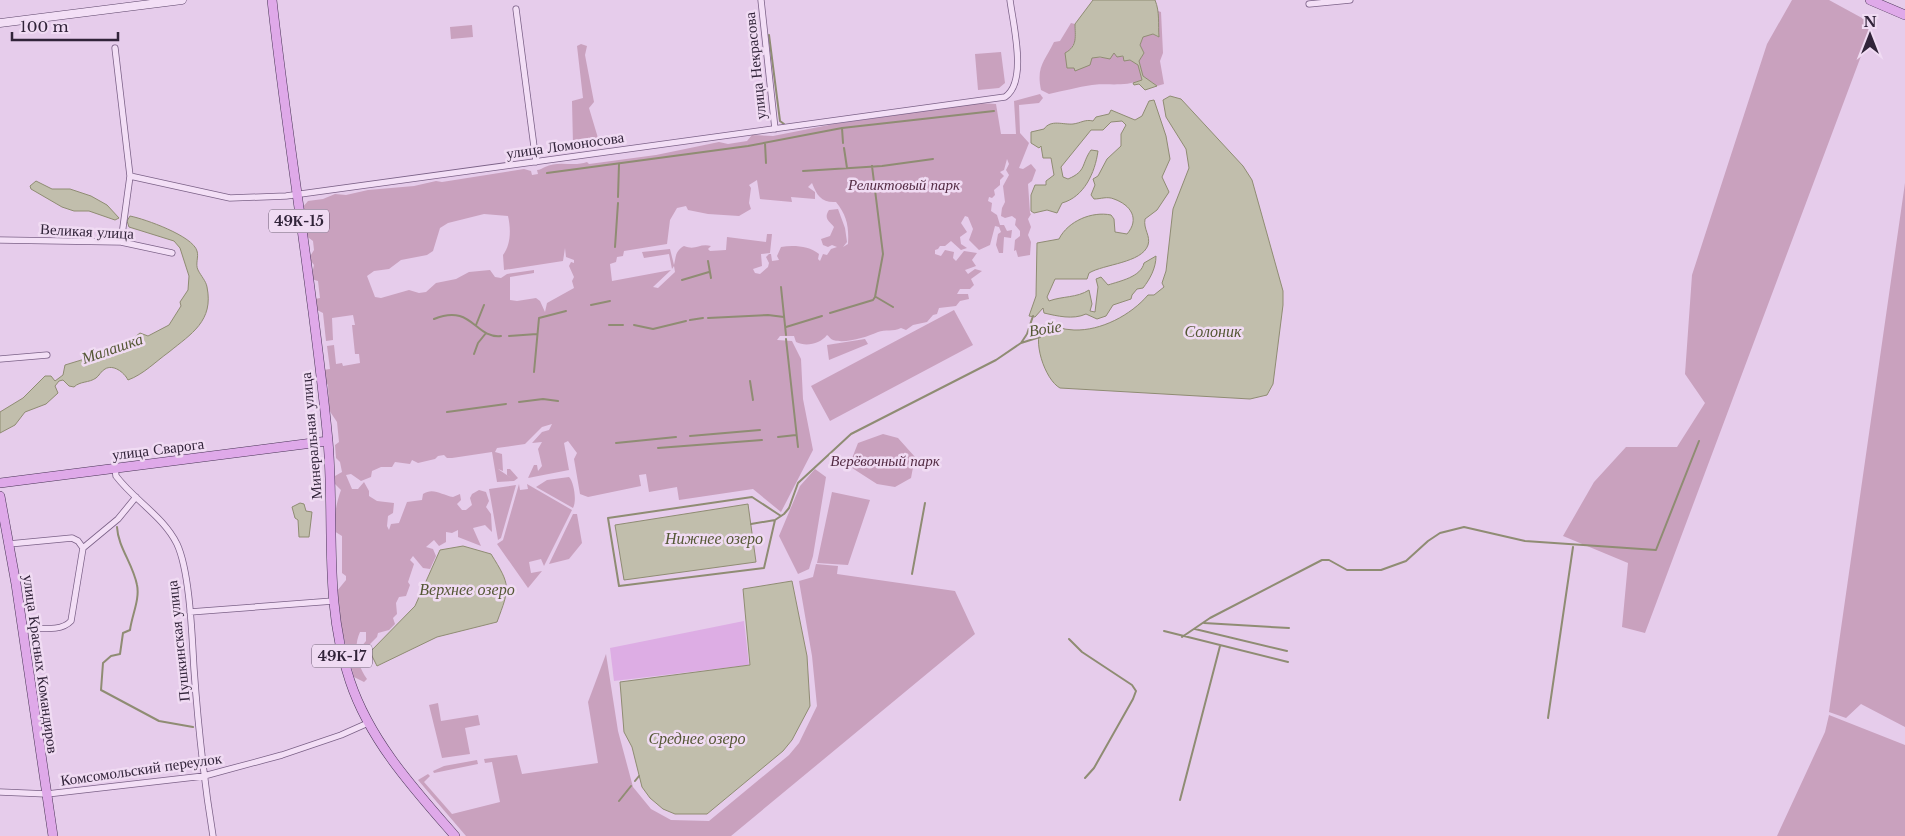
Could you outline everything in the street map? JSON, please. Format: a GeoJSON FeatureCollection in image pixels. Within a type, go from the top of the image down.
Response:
{"type":"FeatureCollection","features":[{"type":"Feature","properties":{"kind":"main road"},"geometry":{"type":"LineString","coordinates":[[0,23],[182,0]]}},
{"type":"Feature","properties":{"kind":"main road","name":"Минеральная улица"},"geometry":{"type":"LineString","coordinates":[[272,0],[324,442],[332,601],[344,664],[368,723],[409,782],[455,836]]}},
{"type":"Feature","properties":{"kind":"main road"},"geometry":{"type":"LineString","coordinates":[[1876,1],[1905,15]]}},
{"type":"Feature","properties":{"kind":"main road","name":"улица Сварога"},"geometry":{"type":"LineString","coordinates":[[0,483],[324,442]]}},
{"type":"Feature","properties":{"kind":"main road","name":"улица Красных Командиров"},"geometry":{"type":"LineString","coordinates":[[0,496],[53,836]]}},
{"type":"Feature","properties":{"kind":"street","name":"улица Некрасова"},"geometry":{"type":"LineString","coordinates":[[761,0],[774,129]]}},
{"type":"Feature","properties":{"kind":"street","name":"улица Ломоносова"},"geometry":{"type":"LineString","coordinates":[[130,176],[230,198],[296,195],[1005,97],[1010,94],[1017,81],[1018,68],[1010,0]]}},
{"type":"Feature","properties":{"kind":"street"},"geometry":{"type":"LineString","coordinates":[[1309,4],[1350,0]]}},
{"type":"Feature","properties":{"kind":"street"},"geometry":{"type":"LineString","coordinates":[[516,9],[536,162]]}},
{"type":"Feature","properties":{"kind":"street"},"geometry":{"type":"LineString","coordinates":[[115,48],[130,176],[121,242]]}},
{"type":"Feature","properties":{"kind":"street","name":"Великая улица"},"geometry":{"type":"LineString","coordinates":[[0,240],[121,242],[172,252]]}},
{"type":"Feature","properties":{"kind":"street"},"geometry":{"type":"LineString","coordinates":[[0,360],[47,355]]}},
{"type":"Feature","properties":{"kind":"street","name":"Пушкинская улица"},"geometry":{"type":"LineString","coordinates":[[115,468],[116,476],[136,498],[155,514],[178,546],[190,612],[204,776],[213,836]]}},
{"type":"Feature","properties":{"kind":"street"},"geometry":{"type":"LineString","coordinates":[[22,628],[56,628],[71,621],[83,548],[118,519],[136,498]]}},
{"type":"Feature","properties":{"kind":"street"},"geometry":{"type":"LineString","coordinates":[[9,544],[72,538],[78,541],[83,548]]}},
{"type":"Feature","properties":{"kind":"street"},"geometry":{"type":"LineString","coordinates":[[190,612],[332,601]]}},
{"type":"Feature","properties":{"kind":"street","name":"Комсомольский переулок"},"geometry":{"type":"LineString","coordinates":[[0,792],[47,794],[204,776],[282,755],[341,736],[368,723]]}},
{"type":"Feature","properties":{"kind":"green space"},"geometry":{"type":"Polygon","coordinates":[[[1792,0],[1829,0],[1873,24],[1645,633],[1622,627],[1628,563],[1563,536],[1594,482],[1626,447],[1677,447],[1705,403],[1685,374],[1692,275],[1767,44],[1792,0]]]}},
{"type":"Feature","properties":{"kind":"green space"},"geometry":{"type":"Polygon","coordinates":[[[1158,11],[1161,12],[1163,53],[1160,61],[1164,84],[1157,86],[1143,76],[1139,61],[1144,53],[1140,45],[1143,37],[1153,34],[1158,37],[1158,11]]]}},
{"type":"Feature","properties":{"kind":"green space"},"geometry":{"type":"Polygon","coordinates":[[[1071,23],[1075,24],[1075,41],[1067,56],[1066,65],[1095,57],[1105,58],[1114,53],[1138,64],[1142,80],[1123,84],[1092,85],[1049,94],[1041,90],[1040,75],[1042,64],[1054,42],[1060,41],[1071,23]]]}},
{"type":"Feature","properties":{"kind":"green space"},"geometry":{"type":"Polygon","coordinates":[[[472,25],[473,37],[451,39],[450,27],[472,25]]]}},
{"type":"Feature","properties":{"kind":"green space"},"geometry":{"type":"Polygon","coordinates":[[[581,44],[587,46],[585,55],[594,102],[589,108],[598,138],[595,142],[573,145],[572,101],[583,98],[577,46],[581,44]]]}},
{"type":"Feature","properties":{"kind":"green space"},"geometry":{"type":"Polygon","coordinates":[[[1001,52],[1005,83],[999,88],[978,90],[975,54],[1001,52]]]}},
{"type":"Feature","properties":{"kind":"green space","name":"Реликтовый парк"},"geometry":{"type":"Polygon","coordinates":[[[1040,94],[1043,98],[1039,103],[1019,105],[1020,133],[1029,143],[1019,168],[1023,169],[1031,164],[1036,170],[1032,181],[1028,184],[1031,214],[1028,219],[1031,227],[1028,235],[1031,242],[1030,255],[1018,257],[1016,250],[1014,251],[1015,240],[1020,236],[1020,231],[1015,225],[1016,219],[1012,216],[1005,218],[1001,216],[1005,202],[1003,186],[1009,175],[1006,170],[1009,164],[1007,159],[1004,170],[1000,172],[1004,176],[1000,180],[1000,185],[994,190],[995,195],[992,198],[989,197],[988,201],[992,203],[991,211],[997,215],[1000,225],[1004,225],[1007,231],[1012,230],[1011,238],[1004,237],[1003,253],[999,253],[996,245],[998,234],[1001,232],[999,227],[995,226],[990,245],[979,250],[969,240],[973,229],[968,217],[965,216],[961,223],[967,232],[960,237],[961,244],[967,248],[961,250],[951,241],[935,250],[935,254],[941,256],[945,250],[954,252],[953,258],[956,261],[964,251],[977,253],[972,260],[976,266],[965,270],[968,274],[975,269],[982,271],[971,279],[974,285],[970,289],[960,289],[957,294],[968,294],[969,299],[960,301],[956,306],[939,308],[937,314],[933,315],[927,322],[913,325],[906,330],[901,328],[881,331],[850,341],[833,340],[827,335],[821,341],[800,344],[796,342],[794,336],[780,336],[777,340],[792,341],[801,359],[803,399],[813,450],[781,512],[753,489],[679,500],[677,487],[649,492],[646,474],[639,475],[641,486],[588,497],[580,494],[574,459],[577,453],[568,441],[564,443],[569,470],[528,478],[534,465],[537,465],[538,471],[542,466],[538,449],[542,442],[532,443],[542,432],[549,430],[552,424],[542,427],[525,444],[497,448],[495,452],[502,454],[503,471],[498,469],[511,478],[507,475],[507,469],[510,469],[518,478],[514,481],[497,482],[492,452],[452,458],[447,458],[444,455],[418,463],[412,460],[410,464],[395,462],[392,467],[381,467],[372,471],[371,477],[361,481],[351,474],[346,475],[352,489],[358,489],[364,482],[369,491],[369,496],[377,501],[394,503],[393,513],[388,516],[387,526],[389,530],[391,524],[399,523],[407,502],[422,500],[423,494],[427,492],[434,491],[453,497],[460,494],[461,500],[457,504],[462,510],[466,510],[472,505],[470,498],[472,494],[479,490],[486,492],[489,501],[486,507],[491,514],[492,532],[485,525],[473,528],[481,546],[458,537],[458,530],[452,533],[446,532],[446,542],[439,546],[434,540],[426,547],[433,549],[436,556],[430,569],[423,568],[413,556],[410,560],[414,564],[408,582],[410,585],[406,596],[399,597],[396,603],[397,614],[393,618],[395,624],[389,630],[378,633],[377,637],[370,644],[369,651],[364,653],[360,648],[366,641],[366,632],[360,632],[357,656],[367,679],[364,682],[354,677],[340,624],[337,591],[346,580],[346,576],[342,573],[342,536],[334,531],[334,521],[341,490],[335,484],[335,476],[342,472],[340,462],[336,458],[335,445],[339,442],[337,422],[329,410],[328,385],[323,380],[323,370],[330,369],[327,346],[334,345],[336,364],[342,363],[343,366],[360,363],[359,354],[355,354],[352,325],[355,325],[353,315],[332,318],[333,340],[326,341],[323,313],[315,309],[315,299],[320,298],[318,281],[311,279],[314,265],[309,258],[314,250],[313,241],[305,235],[302,208],[308,201],[323,199],[335,194],[346,195],[368,190],[414,186],[436,181],[442,182],[524,169],[531,171],[532,175],[538,174],[537,170],[555,164],[587,162],[589,164],[656,155],[719,142],[728,144],[747,141],[752,135],[773,136],[834,124],[979,103],[996,104],[1001,134],[1016,134],[1014,101],[1040,94]],[[757,180],[749,185],[751,188],[749,203],[751,209],[739,216],[708,214],[688,210],[686,206],[677,208],[670,220],[667,244],[624,251],[623,256],[617,257],[616,262],[610,264],[612,281],[671,270],[653,287],[658,288],[675,272],[674,266],[672,269],[669,254],[644,258],[642,252],[670,249],[674,265],[677,252],[684,246],[692,248],[707,245],[711,246],[708,249],[710,251],[726,250],[727,237],[766,242],[767,234],[772,234],[770,253],[761,254],[762,266],[753,269],[755,273],[760,274],[768,267],[769,263],[766,257],[769,254],[771,254],[772,261],[779,260],[777,256],[781,247],[796,246],[811,249],[819,254],[818,259],[820,261],[823,254],[827,255],[831,249],[837,247],[823,245],[821,239],[830,236],[834,227],[827,218],[829,210],[838,209],[845,228],[847,242],[843,247],[848,244],[848,226],[843,212],[836,202],[821,198],[812,183],[808,187],[815,192],[815,199],[791,197],[792,202],[760,199],[757,180]],[[484,214],[448,223],[440,228],[433,251],[427,255],[401,260],[389,269],[374,271],[367,276],[375,297],[381,298],[409,290],[419,293],[426,292],[436,283],[456,279],[469,272],[490,270],[495,277],[501,278],[507,274],[534,270],[534,273],[510,277],[510,300],[517,301],[536,298],[540,301],[545,312],[547,303],[574,288],[572,281],[574,277],[569,266],[571,262],[574,263],[574,260],[566,257],[565,248],[563,261],[504,270],[503,255],[508,247],[510,237],[508,216],[484,214]]]}},
{"type":"Feature","properties":{"kind":"green space"},"geometry":{"type":"Polygon","coordinates":[[[1905,183],[1905,727],[1861,704],[1846,718],[1829,712],[1905,183]]]}},
{"type":"Feature","properties":{"kind":"green space"},"geometry":{"type":"Polygon","coordinates":[[[954,310],[973,345],[830,421],[811,386],[954,310]]]}},
{"type":"Feature","properties":{"kind":"green space"},"geometry":{"type":"Polygon","coordinates":[[[865,339],[868,344],[829,360],[827,345],[865,339]]]}},
{"type":"Feature","properties":{"kind":"green space","name":"Верёвочный парк"},"geometry":{"type":"Polygon","coordinates":[[[883,434],[898,438],[915,457],[911,478],[895,487],[877,484],[849,466],[858,443],[883,434]]]}},
{"type":"Feature","properties":{"kind":"green space"},"geometry":{"type":"Polygon","coordinates":[[[815,469],[826,477],[813,556],[809,569],[798,574],[779,536],[800,486],[815,469]]]}},
{"type":"Feature","properties":{"kind":"green space"},"geometry":{"type":"Polygon","coordinates":[[[569,477],[574,492],[575,501],[573,508],[536,487],[547,480],[569,477]]]}},
{"type":"Feature","properties":{"kind":"green space"},"geometry":{"type":"Polygon","coordinates":[[[519,484],[520,490],[528,489],[527,484],[572,510],[544,566],[541,559],[529,562],[531,573],[542,571],[528,588],[497,544],[503,540],[519,484]]]}},
{"type":"Feature","properties":{"kind":"green space"},"geometry":{"type":"Polygon","coordinates":[[[516,485],[501,538],[498,540],[489,489],[516,485]]]}},
{"type":"Feature","properties":{"kind":"green space"},"geometry":{"type":"Polygon","coordinates":[[[832,492],[870,500],[848,565],[817,563],[832,492]]]}},
{"type":"Feature","properties":{"kind":"green space"},"geometry":{"type":"Polygon","coordinates":[[[573,514],[577,514],[582,543],[569,559],[549,564],[573,514]]]}},
{"type":"Feature","properties":{"kind":"green space"},"geometry":{"type":"Polygon","coordinates":[[[816,564],[838,566],[837,574],[955,591],[975,634],[731,836],[466,836],[418,780],[428,774],[430,776],[424,782],[452,814],[500,802],[492,762],[485,763],[484,759],[517,755],[522,774],[598,763],[588,702],[606,654],[618,731],[633,787],[651,809],[671,820],[709,821],[789,755],[799,743],[817,706],[812,656],[799,581],[813,577],[816,564]]]}},
{"type":"Feature","properties":{"kind":"green space"},"geometry":{"type":"Polygon","coordinates":[[[438,703],[441,721],[478,715],[480,725],[465,728],[470,754],[442,758],[429,705],[438,703]]]}},
{"type":"Feature","properties":{"kind":"green space"},"geometry":{"type":"Polygon","coordinates":[[[1829,715],[1905,745],[1905,836],[1777,836],[1825,732],[1829,715]]]}},
{"type":"Feature","properties":{"kind":"green space"},"geometry":{"type":"Polygon","coordinates":[[[477,760],[478,764],[434,773],[433,771],[444,766],[477,760]]]}},
{"type":"Feature","properties":{"kind":"sand"},"geometry":{"type":"Polygon","coordinates":[[[744,621],[749,665],[614,681],[610,648],[744,621]]]}},
{"type":"Feature","properties":{"kind":"water"},"geometry":{"type":"Polygon","coordinates":[[[1093,0],[1155,0],[1159,37],[1153,34],[1143,37],[1140,45],[1144,53],[1139,61],[1143,76],[1157,86],[1145,90],[1139,84],[1134,85],[1133,83],[1142,80],[1138,65],[1130,60],[1124,61],[1123,56],[1117,57],[1114,53],[1110,59],[1092,58],[1090,65],[1075,71],[1074,68],[1067,68],[1065,53],[1074,44],[1075,24],[1093,0]]]}},
{"type":"Feature","properties":{"kind":"water","name":"Солоник"},"geometry":{"type":"Polygon","coordinates":[[[1170,96],[1181,99],[1243,166],[1252,180],[1283,291],[1273,384],[1267,395],[1250,399],[1060,388],[1049,377],[1041,359],[1038,340],[1043,325],[1084,330],[1105,325],[1133,309],[1148,295],[1154,295],[1164,287],[1162,283],[1166,271],[1173,209],[1189,168],[1186,149],[1166,117],[1163,100],[1170,96]]]}},
{"type":"Feature","properties":{"kind":"water"},"geometry":{"type":"Polygon","coordinates":[[[1154,100],[1166,136],[1170,159],[1162,177],[1169,192],[1157,210],[1145,219],[1149,239],[1148,245],[1138,256],[1089,273],[1087,279],[1055,279],[1047,297],[1049,301],[1084,293],[1089,290],[1092,304],[1090,311],[1095,312],[1098,287],[1096,279],[1101,277],[1108,285],[1124,280],[1139,272],[1144,263],[1156,256],[1154,269],[1150,277],[1143,288],[1137,289],[1131,299],[1113,305],[1106,316],[1097,319],[1086,314],[1065,317],[1044,313],[1043,308],[1035,317],[1029,316],[1036,296],[1037,243],[1059,239],[1074,222],[1089,216],[1111,215],[1114,219],[1115,232],[1127,234],[1133,223],[1132,213],[1125,205],[1109,198],[1094,199],[1091,195],[1095,185],[1093,179],[1098,176],[1107,159],[1121,146],[1121,134],[1126,125],[1122,121],[1111,122],[1103,130],[1091,130],[1061,167],[1063,177],[1068,179],[1081,170],[1091,150],[1098,151],[1094,168],[1087,183],[1070,200],[1062,203],[1057,213],[1047,210],[1034,213],[1031,211],[1031,195],[1035,185],[1046,185],[1046,181],[1054,175],[1051,158],[1043,158],[1041,146],[1039,148],[1031,143],[1031,132],[1044,129],[1054,123],[1073,124],[1093,121],[1096,117],[1109,114],[1111,110],[1135,120],[1142,116],[1149,101],[1154,100]]]}},
{"type":"Feature","properties":{"kind":"water"},"geometry":{"type":"Polygon","coordinates":[[[36,181],[52,189],[70,189],[91,196],[107,205],[119,218],[115,220],[89,211],[74,211],[62,207],[31,189],[30,186],[36,181]]]}},
{"type":"Feature","properties":{"kind":"water","name":"Малашка"},"geometry":{"type":"Polygon","coordinates":[[[130,216],[168,229],[194,245],[197,251],[197,268],[207,287],[208,299],[204,318],[199,326],[185,339],[139,374],[128,380],[124,374],[111,367],[104,370],[93,380],[74,387],[69,386],[63,380],[59,381],[55,386],[58,393],[46,404],[25,412],[15,425],[0,433],[0,412],[23,398],[45,376],[51,376],[55,381],[63,375],[65,365],[101,354],[112,347],[127,346],[140,333],[148,336],[169,325],[181,306],[180,302],[188,290],[189,276],[180,248],[174,241],[129,227],[127,221],[130,216]]]}},
{"type":"Feature","properties":{"kind":"water"},"geometry":{"type":"Polygon","coordinates":[[[300,503],[304,504],[306,511],[312,512],[309,537],[299,537],[298,520],[295,518],[292,507],[300,503]]]}},
{"type":"Feature","properties":{"kind":"water","name":"Нижнее озеро"},"geometry":{"type":"Polygon","coordinates":[[[748,504],[756,562],[624,580],[615,525],[748,504]]]}},
{"type":"Feature","properties":{"kind":"water","name":"Верхнее озеро"},"geometry":{"type":"Polygon","coordinates":[[[463,546],[491,554],[502,573],[505,580],[506,594],[497,622],[437,637],[377,666],[370,652],[415,606],[440,550],[463,546]]]}},
{"type":"Feature","properties":{"kind":"water","name":"Среднее озеро"},"geometry":{"type":"Polygon","coordinates":[[[792,581],[807,656],[810,706],[792,740],[783,751],[707,814],[675,814],[663,809],[650,798],[642,787],[632,747],[624,732],[620,682],[750,665],[743,589],[792,581]]]}},
{"type":"Feature","properties":{"kind":"waterway"},"geometry":{"type":"LineString","coordinates":[[769,35],[780,121],[784,124]]}},
{"type":"Feature","properties":{"kind":"waterway"},"geometry":{"type":"LineString","coordinates":[[547,173],[748,146],[842,128],[994,111]]}},
{"type":"Feature","properties":{"kind":"waterway"},"geometry":{"type":"LineString","coordinates":[[842,128],[843,143]]}},
{"type":"Feature","properties":{"kind":"waterway"},"geometry":{"type":"LineString","coordinates":[[765,143],[766,163]]}},
{"type":"Feature","properties":{"kind":"waterway"},"geometry":{"type":"LineString","coordinates":[[844,148],[847,168]]}},
{"type":"Feature","properties":{"kind":"waterway"},"geometry":{"type":"LineString","coordinates":[[803,171],[882,166],[933,159]]}},
{"type":"Feature","properties":{"kind":"waterway"},"geometry":{"type":"LineString","coordinates":[[618,197],[619,164]]}},
{"type":"Feature","properties":{"kind":"waterway"},"geometry":{"type":"LineString","coordinates":[[830,313],[873,300],[875,297],[883,254],[872,166]]}},
{"type":"Feature","properties":{"kind":"waterway"},"geometry":{"type":"LineString","coordinates":[[615,247],[618,203]]}},
{"type":"Feature","properties":{"kind":"waterway"},"geometry":{"type":"LineString","coordinates":[[708,261],[711,278]]}},
{"type":"Feature","properties":{"kind":"waterway"},"geometry":{"type":"LineString","coordinates":[[682,280],[709,272]]}},
{"type":"Feature","properties":{"kind":"waterway"},"geometry":{"type":"LineString","coordinates":[[781,287],[786,335]]}},
{"type":"Feature","properties":{"kind":"waterway"},"geometry":{"type":"LineString","coordinates":[[876,297],[893,307]]}},
{"type":"Feature","properties":{"kind":"waterway"},"geometry":{"type":"LineString","coordinates":[[591,305],[610,301]]}},
{"type":"Feature","properties":{"kind":"waterway"},"geometry":{"type":"LineString","coordinates":[[476,325],[484,305]]}},
{"type":"Feature","properties":{"kind":"waterway"},"geometry":{"type":"LineString","coordinates":[[534,372],[539,318],[566,311]]}},
{"type":"Feature","properties":{"kind":"waterway"},"geometry":{"type":"LineString","coordinates":[[434,319],[447,315],[457,315],[465,318],[485,332],[501,336]]}},
{"type":"Feature","properties":{"kind":"waterway"},"geometry":{"type":"LineString","coordinates":[[708,318],[768,315],[784,317]]}},
{"type":"Feature","properties":{"kind":"waterway"},"geometry":{"type":"LineString","coordinates":[[786,327],[822,316]]}},
{"type":"Feature","properties":{"kind":"waterway"},"geometry":{"type":"LineString","coordinates":[[1021,343],[1027,334],[1033,316]]}},
{"type":"Feature","properties":{"kind":"waterway"},"geometry":{"type":"LineString","coordinates":[[690,320],[703,318]]}},
{"type":"Feature","properties":{"kind":"waterway"},"geometry":{"type":"LineString","coordinates":[[634,325],[653,329],[686,321]]}},
{"type":"Feature","properties":{"kind":"waterway"},"geometry":{"type":"LineString","coordinates":[[609,325],[623,325]]}},
{"type":"Feature","properties":{"kind":"waterway"},"geometry":{"type":"LineString","coordinates":[[474,354],[478,343],[486,333]]}},
{"type":"Feature","properties":{"kind":"waterway"},"geometry":{"type":"LineString","coordinates":[[509,336],[537,334]]}},
{"type":"Feature","properties":{"kind":"waterway","name":"Войе"},"geometry":{"type":"LineString","coordinates":[[751,524],[775,520],[784,514],[789,508],[798,483],[851,434],[996,360],[1021,343],[1040,337]]}},
{"type":"Feature","properties":{"kind":"waterway"},"geometry":{"type":"LineString","coordinates":[[786,339],[798,447]]}},
{"type":"Feature","properties":{"kind":"waterway"},"geometry":{"type":"LineString","coordinates":[[750,381],[753,400]]}},
{"type":"Feature","properties":{"kind":"waterway"},"geometry":{"type":"LineString","coordinates":[[519,402],[543,399],[558,401]]}},
{"type":"Feature","properties":{"kind":"waterway"},"geometry":{"type":"LineString","coordinates":[[447,412],[506,404]]}},
{"type":"Feature","properties":{"kind":"waterway"},"geometry":{"type":"LineString","coordinates":[[690,436],[760,430]]}},
{"type":"Feature","properties":{"kind":"waterway"},"geometry":{"type":"LineString","coordinates":[[778,437],[796,435]]}},
{"type":"Feature","properties":{"kind":"waterway"},"geometry":{"type":"LineString","coordinates":[[616,443],[676,437]]}},
{"type":"Feature","properties":{"kind":"waterway"},"geometry":{"type":"LineString","coordinates":[[658,448],[762,440]]}},
{"type":"Feature","properties":{"kind":"waterway"},"geometry":{"type":"LineString","coordinates":[[1182,637],[1210,618],[1322,560],[1329,560],[1347,570],[1381,570],[1406,561],[1440,533],[1464,527],[1525,541],[1656,550],[1699,441]]}},
{"type":"Feature","properties":{"kind":"waterway"},"geometry":{"type":"LineString","coordinates":[[775,520],[764,568],[619,586],[608,518],[752,497],[781,516]]}},
{"type":"Feature","properties":{"kind":"waterway"},"geometry":{"type":"LineString","coordinates":[[912,574],[925,503]]}},
{"type":"Feature","properties":{"kind":"waterway"},"geometry":{"type":"LineString","coordinates":[[117,527],[120,542],[135,577],[138,590],[137,601],[130,630],[123,633],[120,654],[111,656],[103,663],[101,690],[159,721],[193,727]]}},
{"type":"Feature","properties":{"kind":"waterway"},"geometry":{"type":"LineString","coordinates":[[1548,718],[1573,547]]}},
{"type":"Feature","properties":{"kind":"waterway"},"geometry":{"type":"LineString","coordinates":[[1204,623],[1289,628]]}},
{"type":"Feature","properties":{"kind":"waterway"},"geometry":{"type":"LineString","coordinates":[[1195,629],[1287,651]]}},
{"type":"Feature","properties":{"kind":"waterway"},"geometry":{"type":"LineString","coordinates":[[1164,631],[1288,662]]}},
{"type":"Feature","properties":{"kind":"waterway"},"geometry":{"type":"LineString","coordinates":[[1069,639],[1082,652],[1132,685],[1136,691],[1094,768],[1085,778]]}},
{"type":"Feature","properties":{"kind":"waterway"},"geometry":{"type":"LineString","coordinates":[[1180,800],[1220,646]]}},
{"type":"Feature","properties":{"kind":"waterway"},"geometry":{"type":"LineString","coordinates":[[635,781],[639,776]]}},
{"type":"Feature","properties":{"kind":"waterway"},"geometry":{"type":"LineString","coordinates":[[619,801],[631,786]]}}]}
